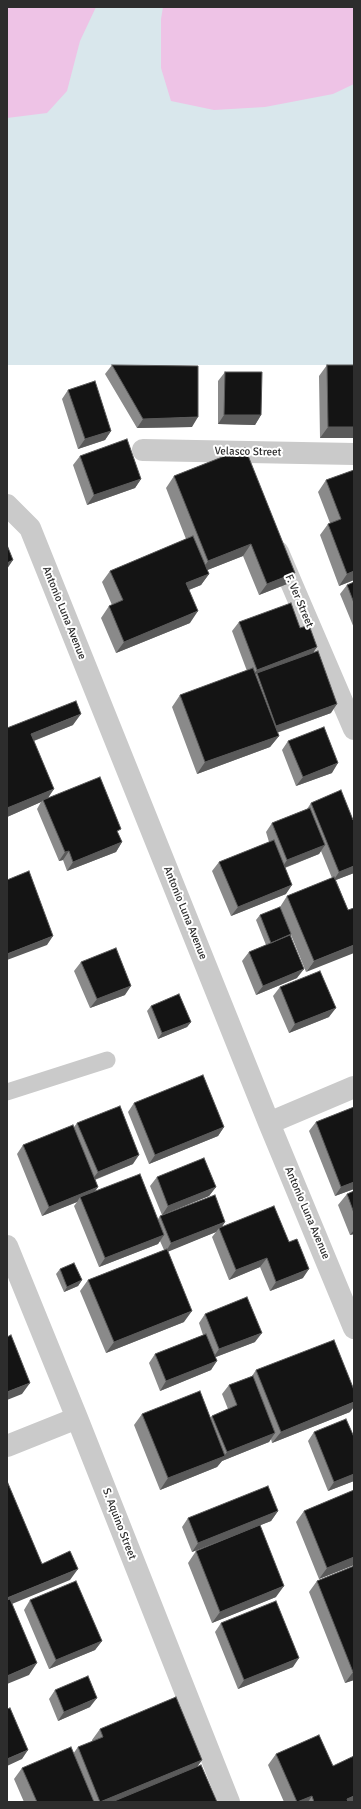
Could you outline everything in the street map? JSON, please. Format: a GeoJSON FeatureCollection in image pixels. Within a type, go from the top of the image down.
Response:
{"type":"FeatureCollection","features":[{"type":"Feature","properties":{"kind":"street","name":"Velasco Street"},"geometry":{"type":"LineString","coordinates":[[143,450],[354,454]]}},
{"type":"Feature","properties":{"kind":"street"},"geometry":{"type":"LineString","coordinates":[[235,452],[245,474]]}},
{"type":"Feature","properties":{"kind":"street","name":"Antonio Luna Avenue"},"geometry":{"type":"LineString","coordinates":[[7,505],[30,528],[269,1123],[354,1328]]}},
{"type":"Feature","properties":{"kind":"street","name":"F. Ver Street"},"geometry":{"type":"LineString","coordinates":[[270,532],[354,729]]}},
{"type":"Feature","properties":{"kind":"street"},"geometry":{"type":"LineString","coordinates":[[269,1123],[354,1087]]}},
{"type":"Feature","properties":{"kind":"street","name":"S. Aquino Street"},"geometry":{"type":"LineString","coordinates":[[7,1246],[77,1418],[229,1802]]}},
{"type":"Feature","properties":{"kind":"street"},"geometry":{"type":"LineString","coordinates":[[7,1446],[77,1418]]}},
{"type":"Feature","properties":{"kind":"lane"},"geometry":{"type":"LineString","coordinates":[[7,1092],[107,1060]]}},
{"type":"Feature","properties":{"kind":"shaded area"},"geometry":{"type":"Polygon","coordinates":[[[7,7],[354,7],[354,365],[7,365],[7,7]]]}},
{"type":"Feature","properties":{"kind":"shaded area"},"geometry":{"type":"Polygon","coordinates":[[[7,7],[96,7],[80,41],[67,91],[47,113],[7,118],[7,7]]]}},
{"type":"Feature","properties":{"kind":"shaded area"},"geometry":{"type":"Polygon","coordinates":[[[163,7],[354,7],[354,84],[333,94],[265,107],[214,110],[171,101],[161,68],[161,19],[163,7]]]}},
{"type":"Feature","properties":{"kind":"building"},"geometry":{"type":"Polygon","coordinates":[[[112,365],[198,366],[198,417],[143,419],[112,365]]]}},
{"type":"Feature","properties":{"kind":"building"},"geometry":{"type":"Polygon","coordinates":[[[327,365],[354,365],[354,427],[328,427],[327,365]]]}},
{"type":"Feature","properties":{"kind":"building"},"geometry":{"type":"Polygon","coordinates":[[[225,372],[262,372],[261,415],[224,415],[225,372]]]}},
{"type":"Feature","properties":{"kind":"building"},"geometry":{"type":"Polygon","coordinates":[[[95,381],[111,431],[85,439],[68,390],[95,381]]]}},
{"type":"Feature","properties":{"kind":"building"},"geometry":{"type":"Polygon","coordinates":[[[127,439],[141,479],[94,495],[80,456],[127,439]]]}},
{"type":"Feature","properties":{"kind":"building"},"geometry":{"type":"Polygon","coordinates":[[[245,448],[295,573],[267,584],[251,544],[208,561],[174,476],[245,448]]]}},
{"type":"Feature","properties":{"kind":"building"},"geometry":{"type":"Polygon","coordinates":[[[354,470],[354,571],[347,574],[328,524],[341,519],[326,480],[354,470]]]}},
{"type":"Feature","properties":{"kind":"building"},"geometry":{"type":"Polygon","coordinates":[[[193,536],[209,574],[186,583],[198,611],[124,642],[109,606],[123,600],[110,571],[193,536]]]}},
{"type":"Feature","properties":{"kind":"building"},"geometry":{"type":"Polygon","coordinates":[[[7,545],[13,560],[7,563],[7,545]]]}},
{"type":"Feature","properties":{"kind":"building"},"geometry":{"type":"Polygon","coordinates":[[[354,582],[354,603],[347,585],[354,582]]]}},
{"type":"Feature","properties":{"kind":"building"},"geometry":{"type":"Polygon","coordinates":[[[291,603],[300,628],[309,625],[317,647],[257,670],[239,622],[291,603]]]}},
{"type":"Feature","properties":{"kind":"building"},"geometry":{"type":"Polygon","coordinates":[[[318,651],[337,704],[276,726],[257,673],[318,651]]]}},
{"type":"Feature","properties":{"kind":"building"},"geometry":{"type":"Polygon","coordinates":[[[253,668],[279,736],[205,762],[180,695],[253,668]]]}},
{"type":"Feature","properties":{"kind":"building"},"geometry":{"type":"Polygon","coordinates":[[[76,701],[81,714],[31,734],[54,789],[7,808],[7,728],[76,701]]]}},
{"type":"Feature","properties":{"kind":"building"},"geometry":{"type":"Polygon","coordinates":[[[324,727],[338,763],[303,777],[288,741],[324,727]]]}},
{"type":"Feature","properties":{"kind":"building"},"geometry":{"type":"Polygon","coordinates":[[[100,777],[121,829],[117,831],[122,842],[73,862],[69,851],[65,852],[43,800],[100,777]]]}},
{"type":"Feature","properties":{"kind":"building"},"geometry":{"type":"Polygon","coordinates":[[[341,790],[354,820],[354,866],[339,872],[311,803],[341,790]]]}},
{"type":"Feature","properties":{"kind":"building"},"geometry":{"type":"Polygon","coordinates":[[[310,808],[325,845],[287,860],[272,823],[310,808]]]}},
{"type":"Feature","properties":{"kind":"building"},"geometry":{"type":"Polygon","coordinates":[[[274,840],[292,885],[238,907],[219,862],[274,840]]]}},
{"type":"Feature","properties":{"kind":"building"},"geometry":{"type":"Polygon","coordinates":[[[29,871],[53,936],[7,954],[7,880],[29,871]]]}},
{"type":"Feature","properties":{"kind":"building"},"geometry":{"type":"Polygon","coordinates":[[[334,877],[348,910],[354,908],[354,945],[314,961],[287,896],[334,877]]]}},
{"type":"Feature","properties":{"kind":"building"},"geometry":{"type":"Polygon","coordinates":[[[280,907],[291,934],[271,943],[260,915],[280,907]]]}},
{"type":"Feature","properties":{"kind":"building"},"geometry":{"type":"Polygon","coordinates":[[[290,935],[304,969],[263,986],[249,952],[290,935]]]}},
{"type":"Feature","properties":{"kind":"building"},"geometry":{"type":"Polygon","coordinates":[[[116,948],[131,986],[97,999],[81,962],[116,948]]]}},
{"type":"Feature","properties":{"kind":"building"},"geometry":{"type":"Polygon","coordinates":[[[320,971],[336,1008],[295,1024],[280,987],[320,971]]]}},
{"type":"Feature","properties":{"kind":"building"},"geometry":{"type":"Polygon","coordinates":[[[179,994],[191,1022],[162,1033],[151,1006],[179,994]]]}},
{"type":"Feature","properties":{"kind":"building"},"geometry":{"type":"Polygon","coordinates":[[[203,1075],[224,1127],[155,1155],[134,1103],[203,1075]]]}},
{"type":"Feature","properties":{"kind":"building"},"geometry":{"type":"Polygon","coordinates":[[[120,1106],[139,1155],[98,1172],[77,1123],[120,1106]]]}},
{"type":"Feature","properties":{"kind":"building"},"geometry":{"type":"Polygon","coordinates":[[[354,1107],[354,1182],[341,1187],[316,1122],[354,1107]]]}},
{"type":"Feature","properties":{"kind":"building"},"geometry":{"type":"Polygon","coordinates":[[[73,1125],[98,1187],[49,1207],[23,1145],[73,1125]]]}},
{"type":"Feature","properties":{"kind":"building"},"geometry":{"type":"Polygon","coordinates":[[[204,1158],[216,1187],[168,1206],[157,1177],[204,1158]]]}},
{"type":"Feature","properties":{"kind":"building"},"geometry":{"type":"Polygon","coordinates":[[[140,1174],[164,1235],[105,1258],[80,1197],[140,1174]]]}},
{"type":"Feature","properties":{"kind":"building"},"geometry":{"type":"Polygon","coordinates":[[[354,1191],[354,1213],[347,1194],[354,1191]]]}},
{"type":"Feature","properties":{"kind":"building"},"geometry":{"type":"Polygon","coordinates":[[[215,1195],[225,1222],[171,1243],[160,1216],[215,1195]]]}},
{"type":"Feature","properties":{"kind":"building"},"geometry":{"type":"Polygon","coordinates":[[[274,1206],[289,1242],[297,1239],[309,1269],[276,1282],[267,1258],[236,1270],[219,1228],[274,1206]]]}},
{"type":"Feature","properties":{"kind":"building"},"geometry":{"type":"Polygon","coordinates":[[[167,1249],[192,1311],[114,1342],[88,1280],[167,1249]]]}},
{"type":"Feature","properties":{"kind":"building"},"geometry":{"type":"Polygon","coordinates":[[[74,1263],[82,1280],[67,1287],[60,1269],[74,1263]]]}},
{"type":"Feature","properties":{"kind":"building"},"geometry":{"type":"Polygon","coordinates":[[[247,1297],[262,1333],[219,1349],[205,1314],[247,1297]]]}},
{"type":"Feature","properties":{"kind":"building"},"geometry":{"type":"Polygon","coordinates":[[[206,1334],[217,1361],[166,1381],[155,1354],[206,1334]]]}},
{"type":"Feature","properties":{"kind":"building"},"geometry":{"type":"Polygon","coordinates":[[[11,1335],[30,1383],[7,1392],[7,1337],[11,1335]]]}},
{"type":"Feature","properties":{"kind":"building"},"geometry":{"type":"Polygon","coordinates":[[[334,1340],[354,1390],[354,1402],[281,1432],[256,1370],[334,1340]]]}},
{"type":"Feature","properties":{"kind":"building"},"geometry":{"type":"Polygon","coordinates":[[[253,1376],[275,1433],[227,1452],[212,1416],[237,1405],[229,1385],[253,1376]]]}},
{"type":"Feature","properties":{"kind":"building"},"geometry":{"type":"Polygon","coordinates":[[[200,1391],[225,1456],[168,1478],[142,1414],[200,1391]]]}},
{"type":"Feature","properties":{"kind":"building"},"geometry":{"type":"Polygon","coordinates":[[[346,1419],[354,1437],[354,1474],[334,1482],[314,1432],[346,1419]]]}},
{"type":"Feature","properties":{"kind":"building"},"geometry":{"type":"Polygon","coordinates":[[[7,1481],[42,1564],[70,1551],[78,1569],[7,1598],[7,1481]]]}},
{"type":"Feature","properties":{"kind":"building"},"geometry":{"type":"Polygon","coordinates":[[[268,1486],[278,1511],[198,1543],[188,1518],[268,1486]]]}},
{"type":"Feature","properties":{"kind":"building"},"geometry":{"type":"Polygon","coordinates":[[[354,1490],[354,1557],[327,1568],[304,1511],[354,1490]]]}},
{"type":"Feature","properties":{"kind":"building"},"geometry":{"type":"Polygon","coordinates":[[[260,1525],[284,1586],[220,1612],[196,1551],[260,1525]]]}},
{"type":"Feature","properties":{"kind":"building"},"geometry":{"type":"Polygon","coordinates":[[[354,1566],[354,1671],[353,1672],[317,1581],[354,1566]]]}},
{"type":"Feature","properties":{"kind":"building"},"geometry":{"type":"Polygon","coordinates":[[[76,1581],[102,1641],[56,1660],[30,1600],[76,1581]]]}},
{"type":"Feature","properties":{"kind":"building"},"geometry":{"type":"Polygon","coordinates":[[[10,1599],[37,1663],[7,1676],[7,1600],[10,1599]]]}},
{"type":"Feature","properties":{"kind":"building"},"geometry":{"type":"Polygon","coordinates":[[[276,1601],[299,1658],[244,1680],[221,1623],[276,1601]]]}},
{"type":"Feature","properties":{"kind":"building"},"geometry":{"type":"Polygon","coordinates":[[[88,1676],[97,1698],[64,1712],[55,1690],[88,1676]]]}},
{"type":"Feature","properties":{"kind":"building"},"geometry":{"type":"Polygon","coordinates":[[[176,1697],[202,1760],[100,1802],[78,1747],[103,1737],[100,1729],[176,1697]]]}},
{"type":"Feature","properties":{"kind":"building"},"geometry":{"type":"Polygon","coordinates":[[[10,1708],[28,1750],[7,1759],[7,1709],[10,1708]]]}},
{"type":"Feature","properties":{"kind":"building"},"geometry":{"type":"Polygon","coordinates":[[[319,1735],[333,1766],[354,1756],[354,1796],[347,1799],[348,1802],[314,1802],[312,1796],[297,1802],[276,1754],[319,1735]]]}},
{"type":"Feature","properties":{"kind":"building"},"geometry":{"type":"Polygon","coordinates":[[[71,1747],[94,1802],[37,1802],[22,1768],[71,1747]]]}},
{"type":"Feature","properties":{"kind":"building"},"geometry":{"type":"Polygon","coordinates":[[[201,1765],[217,1802],[112,1802],[201,1765]]]}}]}
